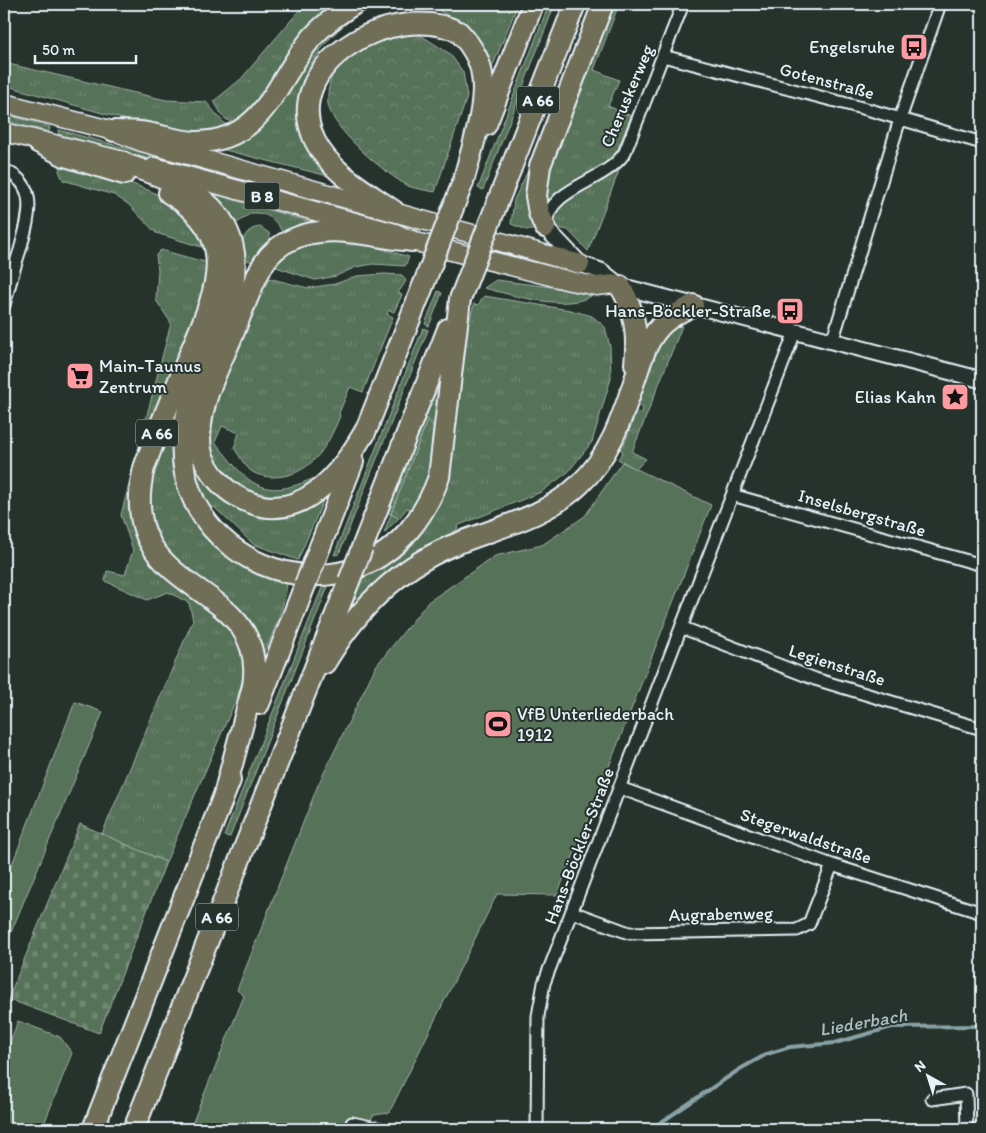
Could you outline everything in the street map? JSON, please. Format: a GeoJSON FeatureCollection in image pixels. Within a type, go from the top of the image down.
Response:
{"type":"FeatureCollection","features":[{"type":"Feature","properties":{"kind":"highway"},"geometry":{"type":"LineString","coordinates":[[114,131],[146,132],[177,140],[198,142],[217,139],[240,131],[264,110],[311,38],[327,22],[354,4]]}},
{"type":"Feature","properties":{"kind":"highway","name":"A 66"},"geometry":{"type":"LineString","coordinates":[[93,1129],[533,4]]}},
{"type":"Feature","properties":{"kind":"highway","name":"A 66"},"geometry":{"type":"LineString","coordinates":[[134,1129],[575,4]]}},
{"type":"Feature","properties":{"kind":"highway"},"geometry":{"type":"LineString","coordinates":[[545,227],[539,214],[536,196],[540,166],[603,4]]}},
{"type":"Feature","properties":{"kind":"highway"},"geometry":{"type":"LineString","coordinates":[[394,211],[335,168],[318,145],[310,124],[308,104],[312,85],[321,65],[344,34],[359,21],[374,14],[410,8],[431,14],[452,24],[473,52],[482,74],[482,90],[478,127],[463,182]]}},
{"type":"Feature","properties":{"kind":"highway","name":"B 8"},"geometry":{"type":"LineString","coordinates":[[4,103],[114,131],[142,142],[580,264]]}},
{"type":"Feature","properties":{"kind":"highway","name":"B 8"},"geometry":{"type":"LineString","coordinates":[[4,132],[38,142],[69,147],[110,159],[168,170],[395,232],[412,240],[570,281],[596,286],[617,285]]}},
{"type":"Feature","properties":{"kind":"highway","name":"A 66"},"geometry":{"type":"LineString","coordinates":[[38,142],[65,156],[136,177],[164,190],[184,202],[202,218],[214,247],[217,275],[209,307],[151,448],[139,490],[140,513],[144,530],[154,550],[174,572],[213,599],[236,619],[248,639],[254,654],[256,671],[253,686],[225,791]]}},
{"type":"Feature","properties":{"kind":"highway","name":"A 66"},"geometry":{"type":"LineString","coordinates":[[110,159],[169,180],[200,197],[217,213],[229,233],[235,265],[233,286],[228,303],[194,386],[184,428],[182,457],[191,496],[201,514],[226,542],[256,562],[294,573],[309,575],[342,572],[360,567],[374,559],[412,528],[428,504],[439,477],[460,299]]}},
{"type":"Feature","properties":{"kind":"highway"},"geometry":{"type":"LineString","coordinates":[[368,424],[345,463],[323,487],[302,500],[278,506],[252,503],[230,492],[217,480],[206,463],[200,442],[202,416],[212,385],[258,274],[277,248],[293,238],[314,232],[359,233],[412,240]]}},
{"type":"Feature","properties":{"kind":"highway"},"geometry":{"type":"LineString","coordinates":[[617,285],[627,299],[635,324],[636,351],[633,386]]}},
{"type":"Feature","properties":{"kind":"highway"},"geometry":{"type":"LineString","coordinates":[[300,706],[331,653],[356,619],[398,576],[424,558],[448,547],[542,512],[580,484],[596,467],[612,442],[622,422],[643,357],[658,329],[669,318],[693,305]]}},
{"type":"Feature","properties":{"kind":"main road"},"geometry":{"type":"LineString","coordinates":[[545,227],[580,264]]}},
{"type":"Feature","properties":{"kind":"main road","name":"B 8"},"geometry":{"type":"LineString","coordinates":[[580,264],[601,271],[617,285]]}},
{"type":"Feature","properties":{"kind":"main road"},"geometry":{"type":"LineString","coordinates":[[617,285],[982,380]]}},
{"type":"Feature","properties":{"kind":"street","name":"Cheruskerweg"},"geometry":{"type":"LineString","coordinates":[[545,227],[546,217],[559,199],[576,187],[605,172],[621,158],[683,4]]}},
{"type":"Feature","properties":{"kind":"street"},"geometry":{"type":"LineString","coordinates":[[832,342],[900,119],[940,4]]}},
{"type":"Feature","properties":{"kind":"street","name":"Gotenstraße"},"geometry":{"type":"LineString","coordinates":[[663,56],[900,119],[982,143]]}},
{"type":"Feature","properties":{"kind":"street"},"geometry":{"type":"LineString","coordinates":[[4,170],[20,179],[29,203],[27,223],[4,306]]}},
{"type":"Feature","properties":{"kind":"street","name":"Hans-Böckler-Straße"},"geometry":{"type":"LineString","coordinates":[[537,1129],[538,1016],[544,983],[683,628],[795,332]]}},
{"type":"Feature","properties":{"kind":"street","name":"Inselsbergstraße"},"geometry":{"type":"LineString","coordinates":[[732,495],[982,565]]}},
{"type":"Feature","properties":{"kind":"street","name":"Legienstraße"},"geometry":{"type":"LineString","coordinates":[[683,628],[815,679],[982,729]]}},
{"type":"Feature","properties":{"kind":"street","name":"Stegerwaldstraße"},"geometry":{"type":"LineString","coordinates":[[620,788],[832,865],[982,913]]}},
{"type":"Feature","properties":{"kind":"street","name":"Augrabenweg"},"geometry":{"type":"LineString","coordinates":[[572,912],[629,933],[797,930],[809,924],[832,865]]}},
{"type":"Feature","properties":{"kind":"street"},"geometry":{"type":"LineString","coordinates":[[932,1099],[966,1094],[967,1129]]}},
{"type":"Feature","properties":{"kind":"street"},"geometry":{"type":"LineString","coordinates":[[352,1123],[381,1129]]}},
{"type":"Feature","properties":{"kind":"green space"},"geometry":{"type":"Polygon","coordinates":[[[305,4],[336,4],[317,20],[295,44],[265,91],[251,109],[232,123],[223,117],[214,101],[241,79],[305,4]]]}},
{"type":"Feature","properties":{"kind":"green space"},"geometry":{"type":"Polygon","coordinates":[[[372,4],[383,4],[366,11],[350,21],[335,33],[322,48],[311,64],[300,100],[300,119],[302,124],[336,178],[217,148],[314,45],[356,11],[372,4]]]}},
{"type":"Feature","properties":{"kind":"green space"},"geometry":{"type":"Polygon","coordinates":[[[423,4],[518,4],[489,75],[466,30],[450,16],[423,4]]]}},
{"type":"Feature","properties":{"kind":"green space"},"geometry":{"type":"Polygon","coordinates":[[[549,4],[555,4],[483,190],[478,188],[549,4]]]}},
{"type":"Feature","properties":{"kind":"green space"},"geometry":{"type":"Polygon","coordinates":[[[610,4],[619,4],[594,70],[619,80],[608,106],[631,116],[614,159],[545,209],[542,190],[610,4]]]}},
{"type":"Feature","properties":{"kind":"green space"},"geometry":{"type":"Polygon","coordinates":[[[393,26],[422,36],[450,54],[463,72],[467,97],[435,192],[408,186],[374,162],[339,126],[328,104],[329,85],[340,55],[393,26]]]}},
{"type":"Feature","properties":{"kind":"green space"},"geometry":{"type":"Polygon","coordinates":[[[4,63],[166,100],[206,102],[229,127],[195,134],[137,123],[4,85],[4,63]]]}},
{"type":"Feature","properties":{"kind":"green space"},"geometry":{"type":"Polygon","coordinates":[[[4,114],[50,127],[49,132],[4,120],[4,114]]]}},
{"type":"Feature","properties":{"kind":"green space"},"geometry":{"type":"Polygon","coordinates":[[[59,130],[421,228],[420,233],[58,134],[59,130]]]}},
{"type":"Feature","properties":{"kind":"green space"},"geometry":{"type":"Polygon","coordinates":[[[534,158],[527,190],[538,230],[527,230],[511,224],[514,200],[534,158]]]}},
{"type":"Feature","properties":{"kind":"green space"},"geometry":{"type":"Polygon","coordinates":[[[622,163],[588,251],[568,230],[554,227],[554,217],[559,208],[568,199],[622,163]]]}},
{"type":"Feature","properties":{"kind":"green space"},"geometry":{"type":"Polygon","coordinates":[[[61,164],[132,184],[166,199],[182,209],[195,221],[208,249],[156,233],[128,204],[114,195],[63,180],[59,171],[61,164]]]}},
{"type":"Feature","properties":{"kind":"green space"},"geometry":{"type":"Polygon","coordinates":[[[213,194],[314,223],[313,225],[283,234],[271,218],[262,214],[251,213],[233,226],[211,197],[213,194]]]}},
{"type":"Feature","properties":{"kind":"green space"},"geometry":{"type":"Polygon","coordinates":[[[260,227],[269,233],[271,240],[256,263],[244,259],[243,243],[249,231],[260,227]]]}},
{"type":"Feature","properties":{"kind":"green space"},"geometry":{"type":"Polygon","coordinates":[[[309,239],[372,246],[409,257],[405,266],[373,264],[356,267],[336,276],[315,280],[270,265],[309,239]]]}},
{"type":"Feature","properties":{"kind":"green space"},"geometry":{"type":"Polygon","coordinates":[[[161,250],[212,264],[210,284],[152,426],[137,531],[240,635],[247,663],[238,695],[166,862],[102,834],[193,620],[189,603],[168,592],[147,600],[105,581],[107,571],[125,575],[133,550],[121,515],[171,323],[156,300],[158,270],[156,255],[161,250]]]}},
{"type":"Feature","properties":{"kind":"green space"},"geometry":{"type":"Polygon","coordinates":[[[241,270],[252,273],[202,397],[195,439],[197,459],[206,477],[221,494],[255,511],[276,513],[297,509],[326,494],[298,560],[253,544],[214,507],[211,509],[197,480],[190,456],[190,430],[193,412],[206,373],[236,300],[241,270]]]}},
{"type":"Feature","properties":{"kind":"green space"},"geometry":{"type":"Polygon","coordinates":[[[402,275],[406,281],[398,293],[402,295],[394,312],[389,310],[387,314],[393,317],[363,392],[350,387],[335,428],[323,449],[307,466],[285,476],[267,477],[252,472],[234,448],[239,433],[222,426],[215,442],[248,479],[267,488],[279,489],[326,476],[286,500],[245,494],[215,467],[205,429],[264,277],[308,288],[335,284],[357,276],[402,275]]]}},
{"type":"Feature","properties":{"kind":"green space"},"geometry":{"type":"Polygon","coordinates":[[[496,280],[559,288],[593,295],[582,300],[554,302],[524,298],[484,288],[496,280]]]}},
{"type":"Feature","properties":{"kind":"green space"},"geometry":{"type":"Polygon","coordinates":[[[438,291],[442,293],[429,326],[425,324],[438,291]]]}},
{"type":"Feature","properties":{"kind":"green space"},"geometry":{"type":"Polygon","coordinates":[[[484,296],[570,310],[592,316],[605,327],[610,347],[611,378],[592,442],[568,472],[541,492],[457,526],[458,530],[430,543],[392,568],[360,600],[355,598],[365,572],[412,540],[425,527],[422,522],[458,360],[474,304],[478,305],[484,296]]]}},
{"type":"Feature","properties":{"kind":"green space"},"geometry":{"type":"Polygon","coordinates":[[[673,325],[682,326],[632,452],[646,459],[636,469],[618,459],[623,452],[620,449],[626,440],[636,412],[642,413],[643,408],[638,406],[650,354],[673,325]]]}},
{"type":"Feature","properties":{"kind":"green space"},"geometry":{"type":"Polygon","coordinates":[[[423,328],[428,330],[339,554],[334,555],[423,328]]]}},
{"type":"Feature","properties":{"kind":"green space"},"geometry":{"type":"Polygon","coordinates":[[[440,388],[436,459],[428,419],[391,514],[388,513],[434,392],[437,393],[440,388]]]}},
{"type":"Feature","properties":{"kind":"green space"},"geometry":{"type":"Polygon","coordinates":[[[185,393],[196,521],[286,579],[287,585],[283,605],[261,658],[163,550],[146,498],[159,447],[185,393]]]}},
{"type":"Feature","properties":{"kind":"green space"},"geometry":{"type":"Polygon","coordinates":[[[428,419],[433,428],[435,439],[432,465],[423,491],[412,510],[407,508],[399,518],[391,514],[428,419]]]}},
{"type":"Feature","properties":{"kind":"green space"},"geometry":{"type":"Polygon","coordinates":[[[622,462],[711,505],[557,895],[497,894],[389,1113],[373,1115],[367,1129],[190,1129],[244,996],[237,990],[318,785],[376,666],[428,602],[495,556],[542,545],[585,516],[622,462]]]}},
{"type":"Feature","properties":{"kind":"green space"},"geometry":{"type":"Polygon","coordinates":[[[391,514],[399,518],[384,533],[391,514]]]}},
{"type":"Feature","properties":{"kind":"green space"},"geometry":{"type":"Polygon","coordinates":[[[329,584],[230,837],[224,836],[323,585],[329,584]]]}},
{"type":"Feature","properties":{"kind":"green space"},"geometry":{"type":"Polygon","coordinates":[[[75,702],[103,712],[4,949],[4,885],[75,702]]]}},
{"type":"Feature","properties":{"kind":"green space"},"geometry":{"type":"Polygon","coordinates":[[[80,824],[166,862],[99,1033],[8,999],[80,824]]]}},
{"type":"Feature","properties":{"kind":"green space"},"geometry":{"type":"Polygon","coordinates":[[[18,1021],[60,1037],[72,1053],[42,1129],[4,1129],[4,1057],[18,1021]]]}},
{"type":"Feature","properties":{"kind":"waterway","name":"Liederbach"},"geometry":{"type":"LineString","coordinates":[[651,1129],[740,1069],[767,1054],[790,1047],[835,1043],[892,1027],[982,1026]]}},
{"type":"Feature","properties":{"kind":"place","name":"Engelsruhe"},"geometry":{"type":"Point","coordinates":[914,47]}},
{"type":"Feature","properties":{"kind":"place","name":"Hans-Böckler-Straße"},"geometry":{"type":"Point","coordinates":[790,311]}},
{"type":"Feature","properties":{"kind":"place","name":"Main-Taunus Zentrum"},"geometry":{"type":"Point","coordinates":[80,376]}},
{"type":"Feature","properties":{"kind":"place","name":"Elias Kahn"},"geometry":{"type":"Point","coordinates":[955,397]}},
{"type":"Feature","properties":{"kind":"place","name":"VfB Unterliederbach 1912"},"geometry":{"type":"Point","coordinates":[498,724]}}]}
